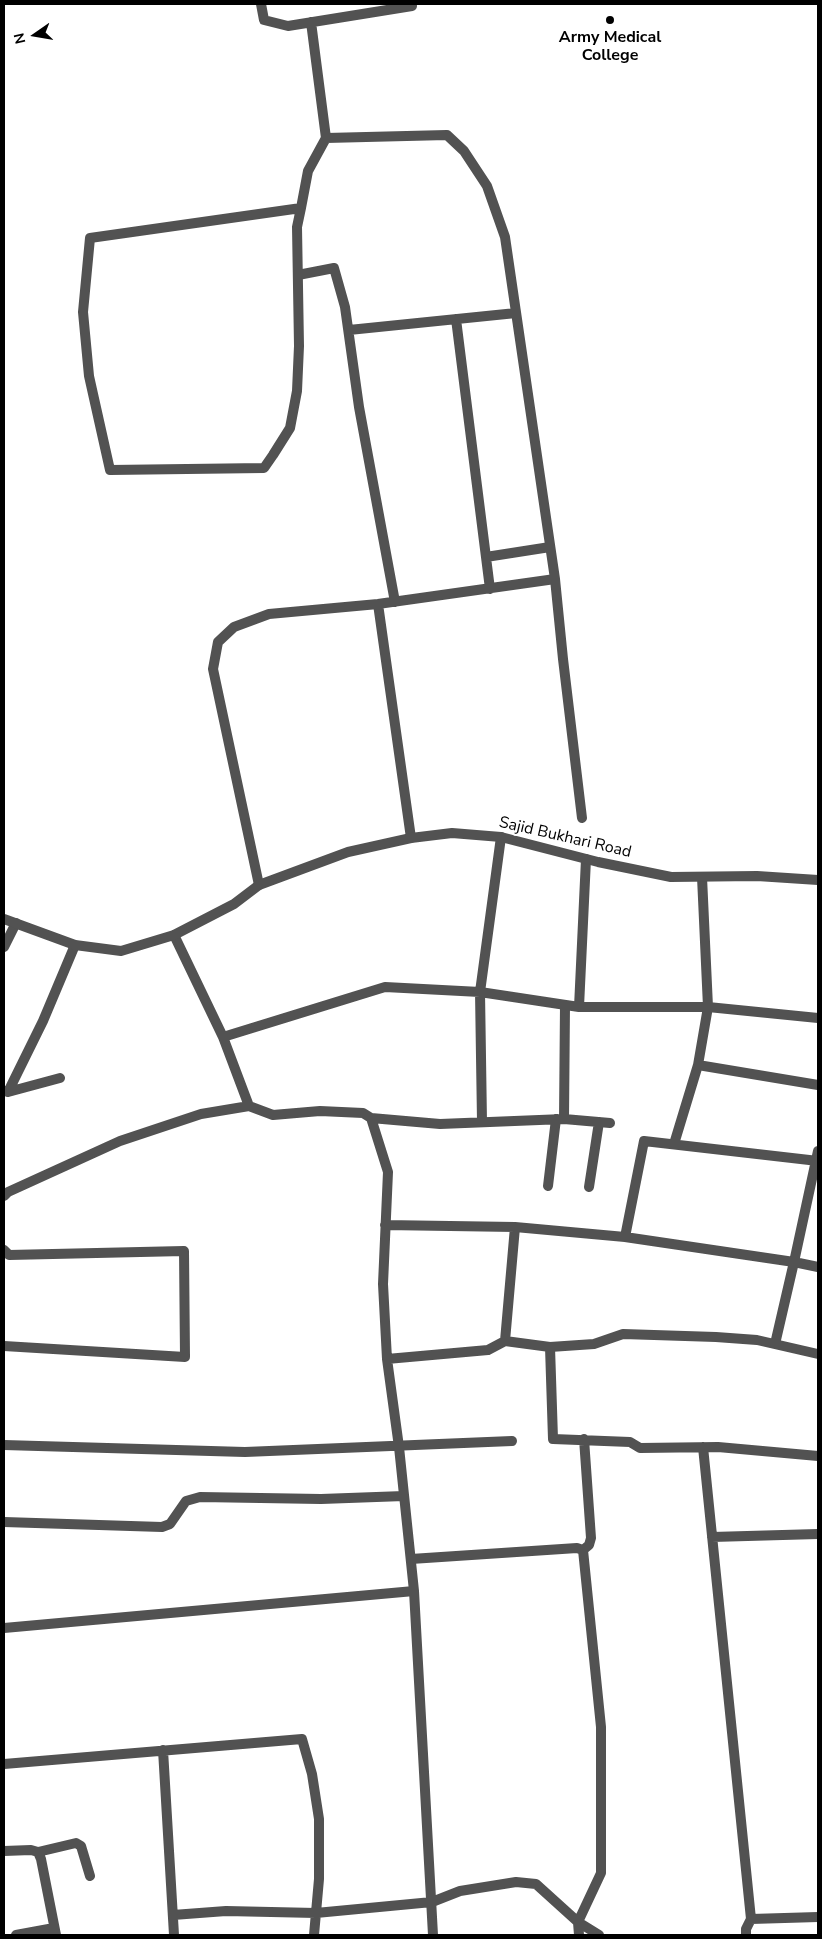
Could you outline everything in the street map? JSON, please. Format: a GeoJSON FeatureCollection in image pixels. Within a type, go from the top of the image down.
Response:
{"type":"FeatureCollection","features":[{"type":"Feature","properties":{"kind":"street"},"geometry":{"type":"LineString","coordinates":[[261,4],[264,20],[288,26],[412,6],[411,4]]}},
{"type":"Feature","properties":{"kind":"street"},"geometry":{"type":"LineString","coordinates":[[301,208],[90,238],[83,312],[89,376],[110,470],[264,468],[290,428],[297,391],[299,346],[297,228],[301,208],[308,171],[326,138],[311,22]]}},
{"type":"Feature","properties":{"kind":"street"},"geometry":{"type":"LineString","coordinates":[[326,138],[446,135],[464,150],[488,186],[505,237],[556,579],[563,658],[582,818]]}},
{"type":"Feature","properties":{"kind":"street"},"geometry":{"type":"LineString","coordinates":[[298,275],[334,268],[345,307],[359,407],[395,602]]}},
{"type":"Feature","properties":{"kind":"street"},"geometry":{"type":"LineString","coordinates":[[349,330],[516,313]]}},
{"type":"Feature","properties":{"kind":"street"},"geometry":{"type":"LineString","coordinates":[[456,319],[490,589]]}},
{"type":"Feature","properties":{"kind":"street"},"geometry":{"type":"LineString","coordinates":[[486,557],[550,547]]}},
{"type":"Feature","properties":{"kind":"street"},"geometry":{"type":"LineString","coordinates":[[259,885],[213,668],[218,642],[234,627],[269,614],[395,602],[556,579]]}},
{"type":"Feature","properties":{"kind":"street"},"geometry":{"type":"LineString","coordinates":[[378,604],[411,838]]}},
{"type":"Feature","properties":{"kind":"street","name":"Sajid Bukhari Road"},"geometry":{"type":"LineString","coordinates":[[4,919],[75,945],[121,951],[174,935],[234,904],[259,885],[348,852],[411,838],[452,833],[501,837],[586,859],[671,877],[757,876],[818,880]]}},
{"type":"Feature","properties":{"kind":"street"},"geometry":{"type":"LineString","coordinates":[[482,1122],[480,992],[501,837]]}},
{"type":"Feature","properties":{"kind":"street"},"geometry":{"type":"LineString","coordinates":[[578,1006],[586,859]]}},
{"type":"Feature","properties":{"kind":"street"},"geometry":{"type":"LineString","coordinates":[[674,1144],[698,1065],[708,1007],[702,877]]}},
{"type":"Feature","properties":{"kind":"street"},"geometry":{"type":"LineString","coordinates":[[4,947],[16,923]]}},
{"type":"Feature","properties":{"kind":"street"},"geometry":{"type":"LineString","coordinates":[[174,935],[223,1038],[249,1106]]}},
{"type":"Feature","properties":{"kind":"street"},"geometry":{"type":"LineString","coordinates":[[6,1091],[43,1021],[75,945]]}},
{"type":"Feature","properties":{"kind":"street"},"geometry":{"type":"LineString","coordinates":[[223,1038],[385,987],[480,992],[578,1006],[708,1007],[818,1018]]}},
{"type":"Feature","properties":{"kind":"street"},"geometry":{"type":"LineString","coordinates":[[548,1186],[560,1119],[565,1004]]}},
{"type":"Feature","properties":{"kind":"street"},"geometry":{"type":"LineString","coordinates":[[698,1065],[818,1085]]}},
{"type":"Feature","properties":{"kind":"street"},"geometry":{"type":"LineString","coordinates":[[6,1091],[60,1078]]}},
{"type":"Feature","properties":{"kind":"street"},"geometry":{"type":"LineString","coordinates":[[4,1196],[8,1192],[120,1141],[201,1114],[249,1106],[273,1115],[320,1111],[363,1113],[371,1118],[440,1124],[560,1119],[610,1123]]}},
{"type":"Feature","properties":{"kind":"street"},"geometry":{"type":"LineString","coordinates":[[371,1118],[388,1172],[383,1284],[387,1359],[399,1447],[414,1591],[433,1935]]}},
{"type":"Feature","properties":{"kind":"street"},"geometry":{"type":"LineString","coordinates":[[589,1187],[599,1122]]}},
{"type":"Feature","properties":{"kind":"street"},"geometry":{"type":"LineString","coordinates":[[625,1237],[644,1141],[817,1158],[775,1344]]}},
{"type":"Feature","properties":{"kind":"street"},"geometry":{"type":"LineString","coordinates":[[385,1225],[515,1228],[625,1237],[818,1267]]}},
{"type":"Feature","properties":{"kind":"street"},"geometry":{"type":"LineString","coordinates":[[505,1341],[515,1228]]}},
{"type":"Feature","properties":{"kind":"street"},"geometry":{"type":"LineString","coordinates":[[4,1250],[9,1255],[184,1251],[185,1357],[4,1346]]}},
{"type":"Feature","properties":{"kind":"street"},"geometry":{"type":"LineString","coordinates":[[387,1359],[488,1350],[505,1341],[550,1347],[594,1344],[623,1334],[757,1340],[818,1354]]}},
{"type":"Feature","properties":{"kind":"street"},"geometry":{"type":"LineString","coordinates":[[550,1347],[553,1439],[630,1442],[640,1448],[703,1447],[818,1456]]}},
{"type":"Feature","properties":{"kind":"street"},"geometry":{"type":"LineString","coordinates":[[583,1550],[589,1545],[591,1538],[584,1439]]}},
{"type":"Feature","properties":{"kind":"street"},"geometry":{"type":"LineString","coordinates":[[4,1445],[245,1452],[512,1441]]}},
{"type":"Feature","properties":{"kind":"street"},"geometry":{"type":"LineString","coordinates":[[703,1447],[750,1918],[746,1928],[746,1935]]}},
{"type":"Feature","properties":{"kind":"street"},"geometry":{"type":"LineString","coordinates":[[4,1522],[162,1527],[170,1524],[186,1501],[200,1497],[321,1499],[404,1496]]}},
{"type":"Feature","properties":{"kind":"street"},"geometry":{"type":"LineString","coordinates":[[712,1537],[818,1534]]}},
{"type":"Feature","properties":{"kind":"street"},"geometry":{"type":"LineString","coordinates":[[411,1559],[577,1548],[583,1550]]}},
{"type":"Feature","properties":{"kind":"street"},"geometry":{"type":"LineString","coordinates":[[579,1935],[578,1922],[601,1873],[601,1727],[583,1550]]}},
{"type":"Feature","properties":{"kind":"street"},"geometry":{"type":"LineString","coordinates":[[4,1628],[414,1591]]}},
{"type":"Feature","properties":{"kind":"street"},"geometry":{"type":"LineString","coordinates":[[4,1764],[302,1739],[312,1774],[319,1819],[319,1879],[314,1935]]}},
{"type":"Feature","properties":{"kind":"street"},"geometry":{"type":"LineString","coordinates":[[163,1750],[174,1935]]}},
{"type":"Feature","properties":{"kind":"street"},"geometry":{"type":"LineString","coordinates":[[4,1851],[31,1850],[38,1852],[76,1843],[81,1846],[90,1876]]}},
{"type":"Feature","properties":{"kind":"street"},"geometry":{"type":"LineString","coordinates":[[16,1935],[55,1932],[38,1852]]}},
{"type":"Feature","properties":{"kind":"street"},"geometry":{"type":"LineString","coordinates":[[173,1915],[226,1911],[316,1912],[432,1902],[460,1891],[516,1882],[536,1884],[578,1922],[600,1935]]}},
{"type":"Feature","properties":{"kind":"street"},"geometry":{"type":"LineString","coordinates":[[750,1918],[818,1917]]}},
{"type":"Feature","properties":{"kind":"place","name":"Army Medical College"},"geometry":{"type":"Point","coordinates":[610,20]}}]}
